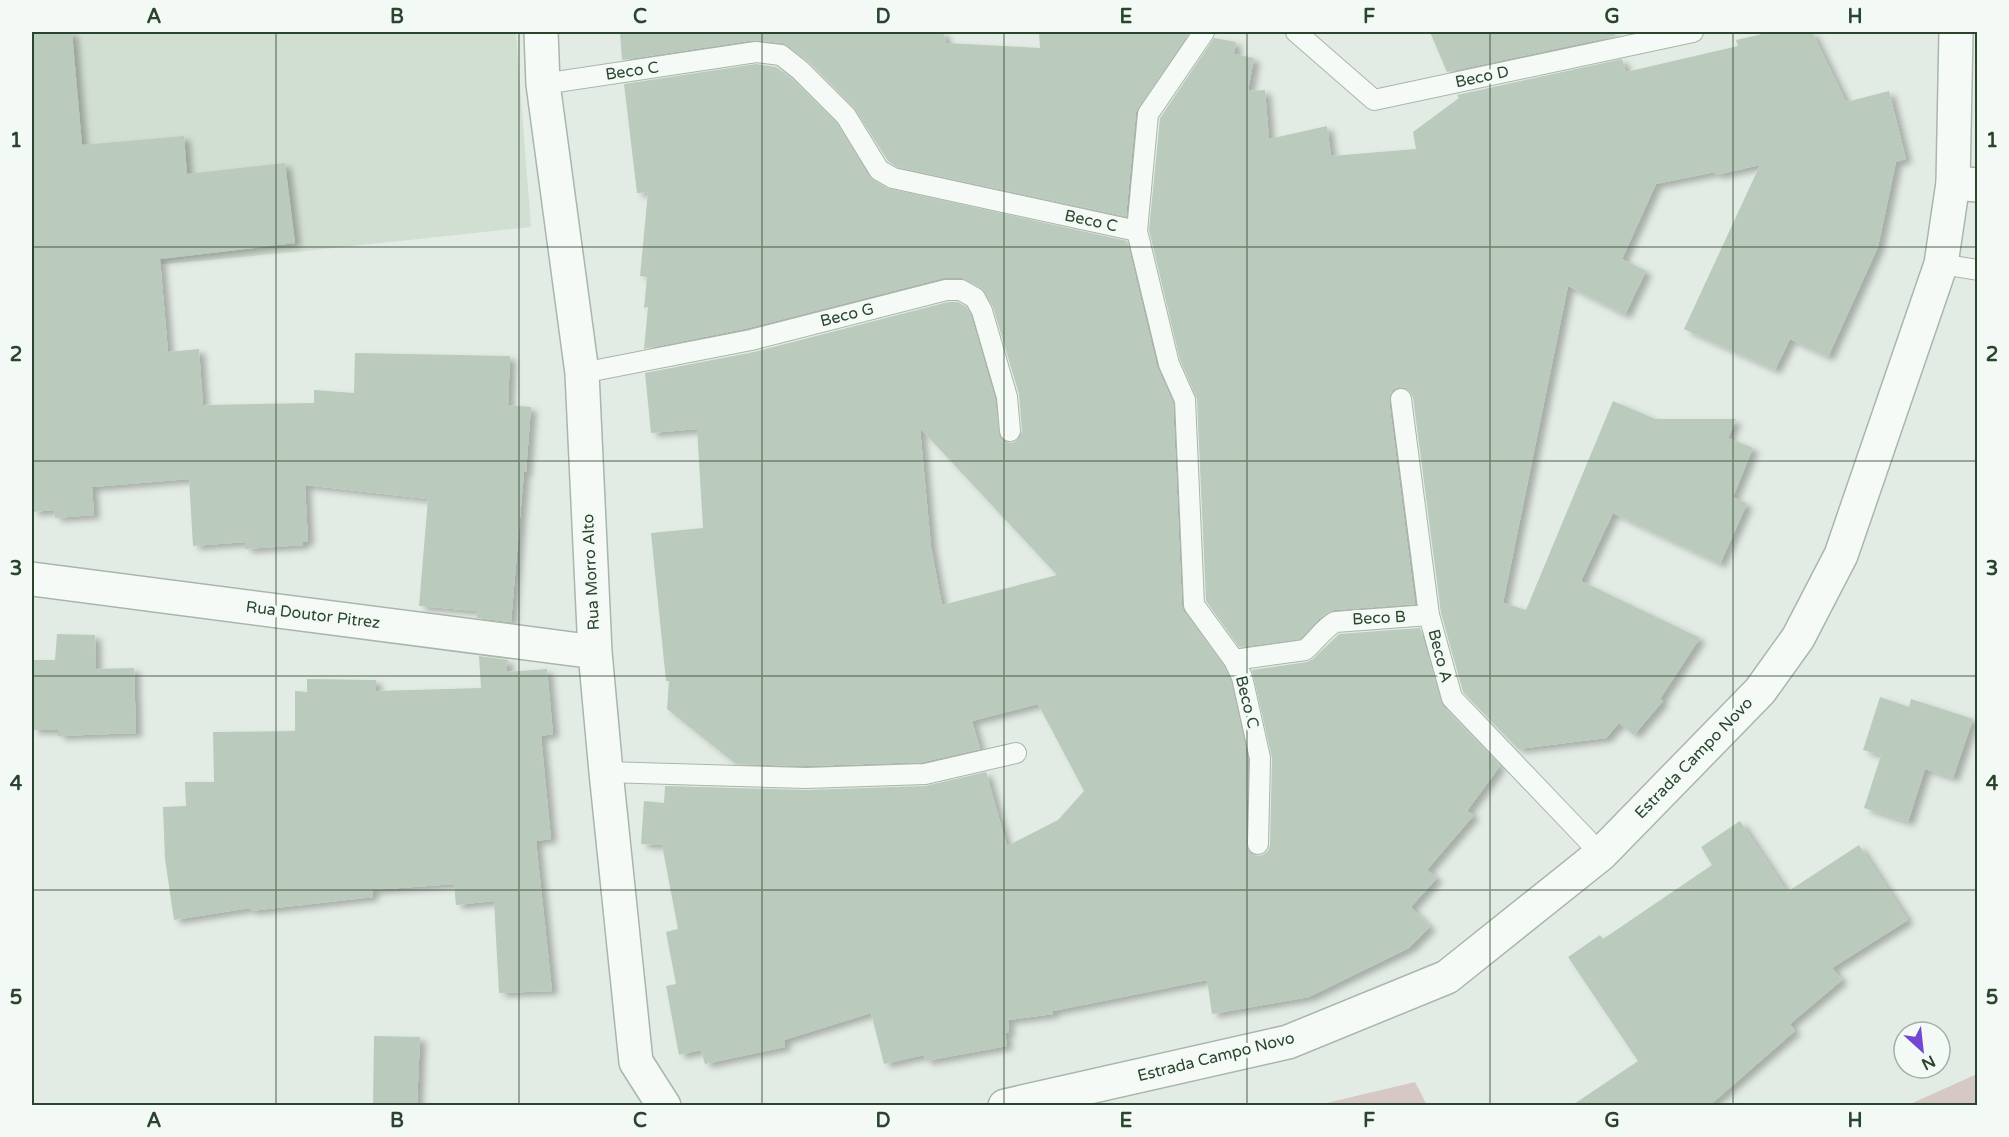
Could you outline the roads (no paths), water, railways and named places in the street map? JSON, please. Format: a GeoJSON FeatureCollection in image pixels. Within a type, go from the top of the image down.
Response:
{"type":"FeatureCollection","features":[{"type":"Feature","properties":{"kind":"street","name":"Rua Morro Alto"},"geometry":{"type":"LineString","coordinates":[[542,32],[543,84],[582,374],[595,651],[636,1062],[664,1106]]}},
{"type":"Feature","properties":{"kind":"street","name":"Estrada Campo Novo"},"geometry":{"type":"LineString","coordinates":[[1005,1106],[1288,1042],[1447,976],[1601,854],[1760,691],[1798,638],[1840,555],[1941,264],[1965,184],[1956,32]]}},
{"type":"Feature","properties":{"kind":"street","name":"Rua Doutor Pitrez"},"geometry":{"type":"LineString","coordinates":[[32,579],[595,651]]}},
{"type":"Feature","properties":{"kind":"lane"},"geometry":{"type":"LineString","coordinates":[[1137,231],[1148,114],[1204,32]]}},
{"type":"Feature","properties":{"kind":"lane","name":"Beco D"},"geometry":{"type":"LineString","coordinates":[[1296,32],[1374,100],[1693,32]]}},
{"type":"Feature","properties":{"kind":"lane","name":"Beco C"},"geometry":{"type":"LineString","coordinates":[[543,84],[756,52],[781,56],[800,70],[846,116],[879,170],[892,178],[1137,231],[1169,364],[1185,400],[1194,605],[1234,660],[1242,677],[1260,758],[1258,844]]}},
{"type":"Feature","properties":{"kind":"lane"},"geometry":{"type":"LineString","coordinates":[[1941,264],[1977,270]]}},
{"type":"Feature","properties":{"kind":"lane","name":"Beco G"},"geometry":{"type":"LineString","coordinates":[[582,374],[751,340],[946,290],[961,290],[975,298],[982,311],[1007,397],[1010,431]]}},
{"type":"Feature","properties":{"kind":"lane","name":"Beco A"},"geometry":{"type":"LineString","coordinates":[[1401,399],[1429,615],[1452,698],[1601,854]]}},
{"type":"Feature","properties":{"kind":"lane","name":"Beco B"},"geometry":{"type":"LineString","coordinates":[[1234,660],[1305,650],[1313,644],[1326,627],[1335,622],[1429,615]]}},
{"type":"Feature","properties":{"kind":"lane"},"geometry":{"type":"LineString","coordinates":[[606,772],[806,778],[926,774],[1016,753]]}}]}
